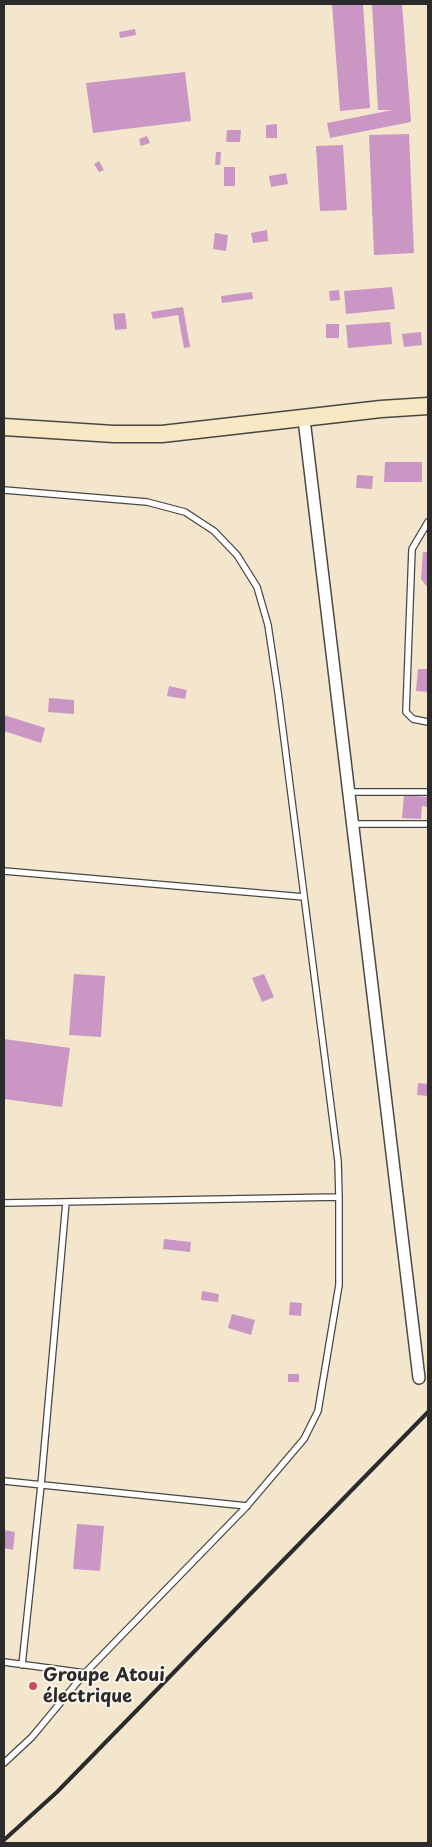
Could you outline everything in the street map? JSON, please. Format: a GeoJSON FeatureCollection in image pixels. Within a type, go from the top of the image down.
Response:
{"type":"FeatureCollection","features":[{"type":"Feature","properties":{"kind":"main road"},"geometry":{"type":"LineString","coordinates":[[4,427],[114,434],[162,434],[381,409],[428,406]]}},
{"type":"Feature","properties":{"kind":"street"},"geometry":{"type":"LineString","coordinates":[[304,419],[420,1378]]}},
{"type":"Feature","properties":{"kind":"lane"},"geometry":{"type":"LineString","coordinates":[[4,490],[156,504],[185,512],[214,531],[236,554],[257,587],[268,625],[338,1160],[339,1197],[339,1285],[318,1411],[304,1438],[289,1459],[247,1506],[85,1673],[32,1737],[4,1763]]}},
{"type":"Feature","properties":{"kind":"lane"},"geometry":{"type":"LineString","coordinates":[[428,522],[412,550],[406,712],[413,719],[428,722]]}},
{"type":"Feature","properties":{"kind":"lane"},"geometry":{"type":"LineString","coordinates":[[349,792],[428,792]]}},
{"type":"Feature","properties":{"kind":"lane"},"geometry":{"type":"LineString","coordinates":[[353,824],[428,824]]}},
{"type":"Feature","properties":{"kind":"lane"},"geometry":{"type":"LineString","coordinates":[[4,871],[304,897]]}},
{"type":"Feature","properties":{"kind":"lane"},"geometry":{"type":"LineString","coordinates":[[4,1204],[339,1197]]}},
{"type":"Feature","properties":{"kind":"lane"},"geometry":{"type":"LineString","coordinates":[[22,1664],[41,1485],[66,1202]]}},
{"type":"Feature","properties":{"kind":"lane"},"geometry":{"type":"LineString","coordinates":[[4,1481],[247,1506]]}},
{"type":"Feature","properties":{"kind":"lane"},"geometry":{"type":"LineString","coordinates":[[4,1662],[85,1673]]}},
{"type":"Feature","properties":{"kind":"building"},"geometry":{"type":"Polygon","coordinates":[[[332,4],[363,4],[370,108],[340,111],[332,4]]]}},
{"type":"Feature","properties":{"kind":"building"},"geometry":{"type":"Polygon","coordinates":[[[372,4],[402,4],[411,122],[330,138],[327,123],[392,110],[378,110],[372,4]]]}},
{"type":"Feature","properties":{"kind":"building"},"geometry":{"type":"Polygon","coordinates":[[[135,29],[136,35],[120,38],[119,32],[135,29]]]}},
{"type":"Feature","properties":{"kind":"building"},"geometry":{"type":"Polygon","coordinates":[[[185,72],[191,121],[93,133],[86,83],[185,72]]]}},
{"type":"Feature","properties":{"kind":"building"},"geometry":{"type":"Polygon","coordinates":[[[277,124],[277,138],[266,138],[266,125],[277,124]]]}},
{"type":"Feature","properties":{"kind":"building"},"geometry":{"type":"Polygon","coordinates":[[[227,130],[241,130],[240,142],[226,142],[227,130]]]}},
{"type":"Feature","properties":{"kind":"building"},"geometry":{"type":"Polygon","coordinates":[[[409,134],[414,253],[374,255],[369,135],[409,134]]]}},
{"type":"Feature","properties":{"kind":"building"},"geometry":{"type":"Polygon","coordinates":[[[147,136],[150,143],[141,146],[139,139],[147,136]]]}},
{"type":"Feature","properties":{"kind":"building"},"geometry":{"type":"Polygon","coordinates":[[[343,145],[347,210],[320,211],[316,146],[343,145]]]}},
{"type":"Feature","properties":{"kind":"building"},"geometry":{"type":"Polygon","coordinates":[[[216,152],[221,152],[220,165],[215,165],[216,152]]]}},
{"type":"Feature","properties":{"kind":"building"},"geometry":{"type":"Polygon","coordinates":[[[99,161],[104,170],[99,172],[94,164],[99,161]]]}},
{"type":"Feature","properties":{"kind":"building"},"geometry":{"type":"Polygon","coordinates":[[[224,167],[235,167],[235,186],[224,186],[224,167]]]}},
{"type":"Feature","properties":{"kind":"building"},"geometry":{"type":"Polygon","coordinates":[[[286,173],[288,184],[271,187],[269,176],[286,173]]]}},
{"type":"Feature","properties":{"kind":"building"},"geometry":{"type":"Polygon","coordinates":[[[267,230],[268,241],[253,243],[251,233],[267,230]]]}},
{"type":"Feature","properties":{"kind":"building"},"geometry":{"type":"Polygon","coordinates":[[[215,233],[228,235],[226,251],[213,249],[215,233]]]}},
{"type":"Feature","properties":{"kind":"building"},"geometry":{"type":"Polygon","coordinates":[[[392,287],[395,309],[346,314],[344,291],[392,287]]]}},
{"type":"Feature","properties":{"kind":"building"},"geometry":{"type":"Polygon","coordinates":[[[339,290],[340,300],[330,301],[329,291],[339,290]]]}},
{"type":"Feature","properties":{"kind":"building"},"geometry":{"type":"Polygon","coordinates":[[[252,292],[253,299],[222,303],[221,296],[252,292]]]}},
{"type":"Feature","properties":{"kind":"building"},"geometry":{"type":"Polygon","coordinates":[[[183,307],[190,347],[184,348],[178,315],[153,319],[151,312],[183,307]]]}},
{"type":"Feature","properties":{"kind":"building"},"geometry":{"type":"Polygon","coordinates":[[[125,313],[127,329],[115,330],[113,314],[125,313]]]}},
{"type":"Feature","properties":{"kind":"building"},"geometry":{"type":"Polygon","coordinates":[[[390,322],[392,344],[348,348],[346,325],[390,322]]]}},
{"type":"Feature","properties":{"kind":"building"},"geometry":{"type":"Polygon","coordinates":[[[326,324],[339,324],[339,338],[326,338],[326,324]]]}},
{"type":"Feature","properties":{"kind":"building"},"geometry":{"type":"Polygon","coordinates":[[[421,332],[422,345],[404,347],[402,334],[421,332]]]}},
{"type":"Feature","properties":{"kind":"building"},"geometry":{"type":"Polygon","coordinates":[[[385,462],[422,462],[422,482],[384,482],[385,462]]]}},
{"type":"Feature","properties":{"kind":"building"},"geometry":{"type":"Polygon","coordinates":[[[357,475],[373,476],[372,489],[356,488],[357,475]]]}},
{"type":"Feature","properties":{"kind":"building"},"geometry":{"type":"Polygon","coordinates":[[[423,552],[428,552],[428,588],[421,579],[423,552]]]}},
{"type":"Feature","properties":{"kind":"building"},"geometry":{"type":"Polygon","coordinates":[[[418,669],[428,669],[428,692],[416,691],[418,669]]]}},
{"type":"Feature","properties":{"kind":"building"},"geometry":{"type":"Polygon","coordinates":[[[169,686],[187,690],[185,699],[167,696],[169,686]]]}},
{"type":"Feature","properties":{"kind":"building"},"geometry":{"type":"Polygon","coordinates":[[[49,698],[74,700],[74,714],[48,712],[49,698]]]}},
{"type":"Feature","properties":{"kind":"building"},"geometry":{"type":"Polygon","coordinates":[[[4,715],[45,728],[41,743],[4,731],[4,715]]]}},
{"type":"Feature","properties":{"kind":"building"},"geometry":{"type":"Polygon","coordinates":[[[404,795],[428,797],[428,807],[422,806],[421,819],[402,818],[404,795]]]}},
{"type":"Feature","properties":{"kind":"building"},"geometry":{"type":"Polygon","coordinates":[[[74,974],[105,976],[101,1037],[69,1035],[74,974]]]}},
{"type":"Feature","properties":{"kind":"building"},"geometry":{"type":"Polygon","coordinates":[[[264,974],[274,997],[262,1002],[252,978],[264,974]]]}},
{"type":"Feature","properties":{"kind":"building"},"geometry":{"type":"Polygon","coordinates":[[[4,1039],[70,1048],[62,1107],[4,1099],[4,1039]]]}},
{"type":"Feature","properties":{"kind":"building"},"geometry":{"type":"Polygon","coordinates":[[[418,1083],[428,1084],[428,1096],[417,1095],[418,1083]]]}},
{"type":"Feature","properties":{"kind":"building"},"geometry":{"type":"Polygon","coordinates":[[[164,1239],[191,1242],[190,1252],[163,1249],[164,1239]]]}},
{"type":"Feature","properties":{"kind":"building"},"geometry":{"type":"Polygon","coordinates":[[[202,1291],[219,1294],[218,1302],[201,1300],[202,1291]]]}},
{"type":"Feature","properties":{"kind":"building"},"geometry":{"type":"Polygon","coordinates":[[[290,1302],[302,1303],[301,1316],[289,1315],[290,1302]]]}},
{"type":"Feature","properties":{"kind":"building"},"geometry":{"type":"Polygon","coordinates":[[[232,1314],[255,1320],[251,1335],[228,1328],[232,1314]]]}},
{"type":"Feature","properties":{"kind":"building"},"geometry":{"type":"Polygon","coordinates":[[[288,1374],[299,1374],[299,1382],[288,1382],[288,1374]]]}},
{"type":"Feature","properties":{"kind":"building"},"geometry":{"type":"Polygon","coordinates":[[[77,1524],[104,1526],[100,1571],[73,1569],[77,1524]]]}},
{"type":"Feature","properties":{"kind":"building"},"geometry":{"type":"Polygon","coordinates":[[[4,1530],[15,1532],[13,1550],[4,1548],[4,1530]]]}},
{"type":"Feature","properties":{"kind":"railway"},"geometry":{"type":"LineString","coordinates":[[4,1840],[57,1792],[428,1412]]}},
{"type":"Feature","properties":{"kind":"place","name":"Groupe Atoui électrique"},"geometry":{"type":"Point","coordinates":[33,1686]}}]}
